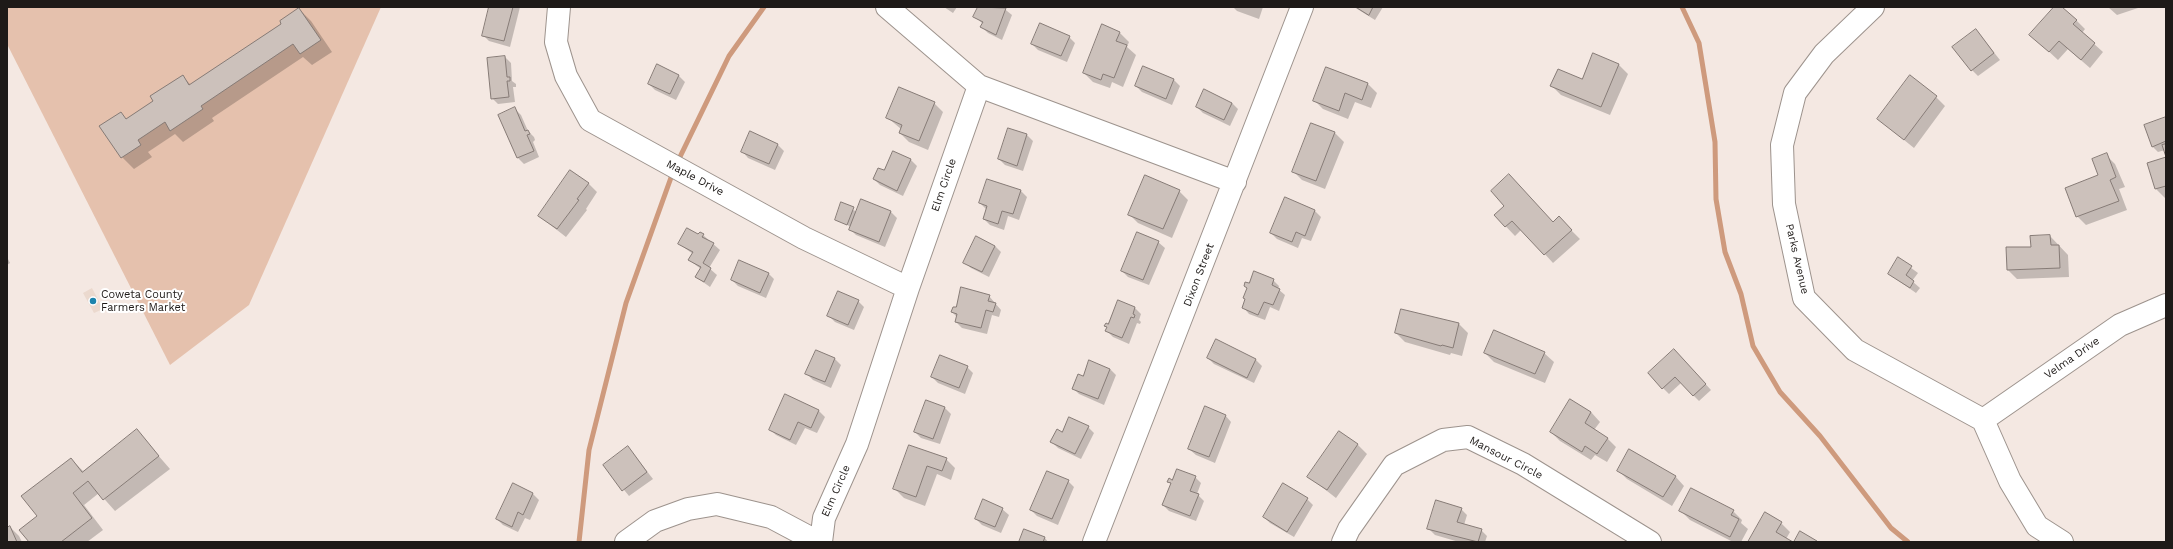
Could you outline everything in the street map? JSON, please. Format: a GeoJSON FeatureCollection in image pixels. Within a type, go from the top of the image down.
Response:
{"type":"FeatureCollection","features":[{"type":"Feature","properties":{"kind":"street","name":"Maple Drive"},"geometry":{"type":"LineString","coordinates":[[559,7],[556,42],[566,76],[590,120],[804,238],[908,288]]}},
{"type":"Feature","properties":{"kind":"street"},"geometry":{"type":"LineString","coordinates":[[887,7],[979,86],[1235,182]]}},
{"type":"Feature","properties":{"kind":"street","name":"Dixon Street"},"geometry":{"type":"LineString","coordinates":[[1094,542],[1302,7]]}},
{"type":"Feature","properties":{"kind":"street","name":"Parks Avenue"},"geometry":{"type":"LineString","coordinates":[[1873,7],[1824,54],[1795,93],[1782,144],[1784,204],[1804,298],[1855,350],[1983,420]]}},
{"type":"Feature","properties":{"kind":"street","name":"Elm Circle"},"geometry":{"type":"LineString","coordinates":[[819,542],[824,518],[857,444],[908,288],[979,86]]}},
{"type":"Feature","properties":{"kind":"street","name":"Velma Drive"},"geometry":{"type":"LineString","coordinates":[[1983,420],[2120,325],[2166,305]]}},
{"type":"Feature","properties":{"kind":"street"},"geometry":{"type":"LineString","coordinates":[[1983,420],[2010,481],[2037,526],[2062,542]]}},
{"type":"Feature","properties":{"kind":"street","name":"Mansour Circle"},"geometry":{"type":"LineString","coordinates":[[1343,542],[1349,529],[1394,465],[1443,440],[1468,437],[1523,464],[1650,542]]}},
{"type":"Feature","properties":{"kind":"street"},"geometry":{"type":"LineString","coordinates":[[626,542],[655,522],[688,509],[717,504],[771,517],[819,542]]}},
{"type":"Feature","properties":{"kind":"shaded area"},"geometry":{"type":"Polygon","coordinates":[[[7,7],[381,7],[249,305],[170,365],[7,44],[7,7]]]}},
{"type":"Feature","properties":{"kind":"shaded area","name":"Coweta County Farmers Market"},"geometry":{"type":"Polygon","coordinates":[[[92,288],[103,309],[94,313],[83,293],[92,288]]]}},
{"type":"Feature","properties":{"kind":"building"},"geometry":{"type":"Polygon","coordinates":[[[489,7],[513,7],[504,41],[482,36],[489,7]]]}},
{"type":"Feature","properties":{"kind":"building"},"geometry":{"type":"Polygon","coordinates":[[[978,7],[1006,8],[996,35],[980,27],[983,22],[973,17],[978,7]]]}},
{"type":"Feature","properties":{"kind":"building"},"geometry":{"type":"Polygon","coordinates":[[[1356,7],[1373,7],[1369,15],[1356,7]]]}},
{"type":"Feature","properties":{"kind":"building"},"geometry":{"type":"Polygon","coordinates":[[[2054,7],[2062,7],[2077,20],[2073,24],[2095,43],[2081,60],[2059,41],[2049,52],[2029,35],[2054,7]]]}},
{"type":"Feature","properties":{"kind":"building"},"geometry":{"type":"Polygon","coordinates":[[[299,8],[321,40],[300,54],[293,44],[201,106],[203,109],[170,131],[165,122],[138,140],[141,145],[121,158],[99,126],[121,112],[126,119],[153,101],[150,96],[183,75],[189,85],[281,24],[280,21],[299,8]]]}},
{"type":"Feature","properties":{"kind":"building"},"geometry":{"type":"Polygon","coordinates":[[[1040,23],[1070,36],[1061,56],[1031,44],[1040,23]]]}},
{"type":"Feature","properties":{"kind":"building"},"geometry":{"type":"Polygon","coordinates":[[[1102,24],[1120,32],[1116,41],[1127,45],[1114,78],[1103,74],[1101,80],[1083,73],[1102,24]]]}},
{"type":"Feature","properties":{"kind":"building"},"geometry":{"type":"Polygon","coordinates":[[[1976,29],[1994,53],[1971,71],[1952,47],[1976,29]]]}},
{"type":"Feature","properties":{"kind":"building"},"geometry":{"type":"Polygon","coordinates":[[[1593,53],[1619,64],[1601,107],[1550,86],[1558,69],[1582,79],[1593,53]]]}},
{"type":"Feature","properties":{"kind":"building"},"geometry":{"type":"Polygon","coordinates":[[[505,56],[507,77],[510,77],[510,81],[507,81],[509,97],[491,99],[487,58],[505,56]]]}},
{"type":"Feature","properties":{"kind":"building"},"geometry":{"type":"Polygon","coordinates":[[[657,64],[679,75],[670,94],[648,84],[657,64]]]}},
{"type":"Feature","properties":{"kind":"building"},"geometry":{"type":"Polygon","coordinates":[[[1143,66],[1174,79],[1166,99],[1135,86],[1143,66]]]}},
{"type":"Feature","properties":{"kind":"building"},"geometry":{"type":"Polygon","coordinates":[[[1326,67],[1368,83],[1362,100],[1345,93],[1339,111],[1313,101],[1326,67]]]}},
{"type":"Feature","properties":{"kind":"building"},"geometry":{"type":"Polygon","coordinates":[[[1910,75],[1937,96],[1904,140],[1877,119],[1910,75]]]}},
{"type":"Feature","properties":{"kind":"building"},"geometry":{"type":"Polygon","coordinates":[[[899,87],[935,102],[919,141],[899,133],[902,125],[886,118],[899,87]]]}},
{"type":"Feature","properties":{"kind":"building"},"geometry":{"type":"Polygon","coordinates":[[[1204,89],[1232,103],[1224,120],[1196,107],[1204,89]]]}},
{"type":"Feature","properties":{"kind":"building"},"geometry":{"type":"Polygon","coordinates":[[[515,107],[525,131],[528,130],[530,134],[527,135],[534,151],[517,158],[498,115],[515,107]]]}},
{"type":"Feature","properties":{"kind":"building"},"geometry":{"type":"Polygon","coordinates":[[[2166,117],[2166,141],[2152,147],[2144,125],[2166,117]]]}},
{"type":"Feature","properties":{"kind":"building"},"geometry":{"type":"Polygon","coordinates":[[[1311,123],[1335,132],[1316,181],[1292,172],[1311,123]]]}},
{"type":"Feature","properties":{"kind":"building"},"geometry":{"type":"Polygon","coordinates":[[[1008,128],[1027,134],[1017,166],[998,159],[1008,128]]]}},
{"type":"Feature","properties":{"kind":"building"},"geometry":{"type":"Polygon","coordinates":[[[750,131],[778,144],[769,164],[741,152],[750,131]]]}},
{"type":"Feature","properties":{"kind":"building"},"geometry":{"type":"Polygon","coordinates":[[[2166,144],[2166,157],[2162,145],[2166,144]]]}},
{"type":"Feature","properties":{"kind":"building"},"geometry":{"type":"Polygon","coordinates":[[[893,151],[911,159],[897,191],[873,179],[878,168],[884,170],[893,151]]]}},
{"type":"Feature","properties":{"kind":"building"},"geometry":{"type":"Polygon","coordinates":[[[2107,153],[2116,177],[2110,180],[2119,201],[2076,217],[2065,188],[2098,175],[2092,159],[2107,153]]]}},
{"type":"Feature","properties":{"kind":"building"},"geometry":{"type":"Polygon","coordinates":[[[2166,157],[2166,186],[2155,189],[2147,163],[2166,157]]]}},
{"type":"Feature","properties":{"kind":"building"},"geometry":{"type":"Polygon","coordinates":[[[570,170],[589,183],[577,199],[579,200],[557,229],[538,216],[570,170]]]}},
{"type":"Feature","properties":{"kind":"building"},"geometry":{"type":"Polygon","coordinates":[[[1509,174],[1553,222],[1559,216],[1572,230],[1544,255],[1512,221],[1505,227],[1494,215],[1504,206],[1491,191],[1509,174]]]}},
{"type":"Feature","properties":{"kind":"building"},"geometry":{"type":"Polygon","coordinates":[[[1145,175],[1180,190],[1163,229],[1128,215],[1145,175]]]}},
{"type":"Feature","properties":{"kind":"building"},"geometry":{"type":"Polygon","coordinates":[[[987,179],[1021,190],[1013,214],[1002,211],[998,224],[983,219],[987,206],[979,203],[987,179]]]}},
{"type":"Feature","properties":{"kind":"building"},"geometry":{"type":"Polygon","coordinates":[[[1285,197],[1315,210],[1305,236],[1296,232],[1292,242],[1270,233],[1285,197]]]}},
{"type":"Feature","properties":{"kind":"building"},"geometry":{"type":"Polygon","coordinates":[[[861,199],[891,211],[879,242],[849,230],[861,199]]]}},
{"type":"Feature","properties":{"kind":"building"},"geometry":{"type":"Polygon","coordinates":[[[841,202],[854,207],[847,225],[835,220],[841,202]]]}},
{"type":"Feature","properties":{"kind":"building"},"geometry":{"type":"Polygon","coordinates":[[[687,228],[698,234],[700,232],[704,234],[702,237],[714,243],[703,263],[711,268],[704,282],[695,277],[701,267],[688,260],[693,252],[678,244],[687,228]]]}},
{"type":"Feature","properties":{"kind":"building"},"geometry":{"type":"Polygon","coordinates":[[[1137,232],[1159,241],[1143,280],[1121,271],[1137,232]]]}},
{"type":"Feature","properties":{"kind":"building"},"geometry":{"type":"Polygon","coordinates":[[[2050,235],[2051,245],[2059,245],[2060,268],[2007,270],[2006,247],[2031,247],[2030,236],[2050,235]]]}},
{"type":"Feature","properties":{"kind":"building"},"geometry":{"type":"Polygon","coordinates":[[[976,236],[995,246],[982,272],[963,263],[976,236]]]}},
{"type":"Feature","properties":{"kind":"building"},"geometry":{"type":"Polygon","coordinates":[[[1898,257],[1912,266],[1906,275],[1914,281],[1910,288],[1888,274],[1898,257]]]}},
{"type":"Feature","properties":{"kind":"building"},"geometry":{"type":"Polygon","coordinates":[[[739,260],[769,273],[760,293],[731,280],[739,260]]]}},
{"type":"Feature","properties":{"kind":"building"},"geometry":{"type":"Polygon","coordinates":[[[1254,271],[1274,279],[1272,285],[1280,289],[1273,305],[1264,302],[1258,315],[1242,308],[1245,299],[1243,298],[1247,288],[1244,286],[1245,282],[1249,283],[1254,271]]]}},
{"type":"Feature","properties":{"kind":"building"},"geometry":{"type":"Polygon","coordinates":[[[961,287],[990,295],[988,301],[996,303],[993,312],[986,310],[981,328],[955,322],[957,314],[951,312],[953,307],[956,307],[961,287]]]}},
{"type":"Feature","properties":{"kind":"building"},"geometry":{"type":"Polygon","coordinates":[[[838,291],[859,300],[848,325],[827,316],[838,291]]]}},
{"type":"Feature","properties":{"kind":"building"},"geometry":{"type":"Polygon","coordinates":[[[1118,300],[1135,307],[1133,314],[1135,315],[1134,318],[1131,317],[1122,338],[1105,331],[1107,327],[1104,326],[1106,323],[1108,324],[1118,300]]]}},
{"type":"Feature","properties":{"kind":"building"},"geometry":{"type":"Polygon","coordinates":[[[1401,309],[1459,323],[1453,348],[1395,333],[1401,309]]]}},
{"type":"Feature","properties":{"kind":"building"},"geometry":{"type":"Polygon","coordinates":[[[1494,330],[1545,352],[1535,374],[1484,353],[1494,330]]]}},
{"type":"Feature","properties":{"kind":"building"},"geometry":{"type":"Polygon","coordinates":[[[1216,339],[1256,359],[1247,378],[1207,358],[1216,339]]]}},
{"type":"Feature","properties":{"kind":"building"},"geometry":{"type":"Polygon","coordinates":[[[1674,349],[1706,384],[1693,396],[1675,377],[1662,389],[1648,373],[1674,349]]]}},
{"type":"Feature","properties":{"kind":"building"},"geometry":{"type":"Polygon","coordinates":[[[816,350],[835,358],[825,382],[805,374],[816,350]]]}},
{"type":"Feature","properties":{"kind":"building"},"geometry":{"type":"Polygon","coordinates":[[[940,355],[968,366],[959,388],[931,377],[940,355]]]}},
{"type":"Feature","properties":{"kind":"building"},"geometry":{"type":"Polygon","coordinates":[[[1089,360],[1110,369],[1098,399],[1072,389],[1078,374],[1083,376],[1089,360]]]}},
{"type":"Feature","properties":{"kind":"building"},"geometry":{"type":"Polygon","coordinates":[[[785,394],[819,410],[811,428],[798,422],[790,440],[769,430],[785,394]]]}},
{"type":"Feature","properties":{"kind":"building"},"geometry":{"type":"Polygon","coordinates":[[[1570,399],[1591,412],[1585,423],[1608,438],[1597,454],[1585,446],[1582,452],[1550,432],[1570,399]]]}},
{"type":"Feature","properties":{"kind":"building"},"geometry":{"type":"Polygon","coordinates":[[[926,400],[945,407],[933,439],[914,432],[926,400]]]}},
{"type":"Feature","properties":{"kind":"building"},"geometry":{"type":"Polygon","coordinates":[[[1205,406],[1226,415],[1209,457],[1188,449],[1205,406]]]}},
{"type":"Feature","properties":{"kind":"building"},"geometry":{"type":"Polygon","coordinates":[[[1069,417],[1089,426],[1075,454],[1050,442],[1057,429],[1062,432],[1069,417]]]}},
{"type":"Feature","properties":{"kind":"building"},"geometry":{"type":"Polygon","coordinates":[[[137,429],[159,456],[103,500],[88,481],[73,493],[92,518],[61,542],[29,542],[19,530],[37,516],[21,496],[71,458],[82,472],[137,429]]]}},
{"type":"Feature","properties":{"kind":"building"},"geometry":{"type":"Polygon","coordinates":[[[1339,431],[1358,444],[1327,490],[1307,477],[1339,431]]]}},
{"type":"Feature","properties":{"kind":"building"},"geometry":{"type":"Polygon","coordinates":[[[909,445],[947,458],[942,471],[927,466],[916,497],[893,489],[909,445]]]}},
{"type":"Feature","properties":{"kind":"building"},"geometry":{"type":"Polygon","coordinates":[[[628,446],[647,472],[622,491],[603,465],[628,446]]]}},
{"type":"Feature","properties":{"kind":"building"},"geometry":{"type":"Polygon","coordinates":[[[1629,449],[1676,476],[1663,497],[1617,471],[1629,449]]]}},
{"type":"Feature","properties":{"kind":"building"},"geometry":{"type":"Polygon","coordinates":[[[1177,469],[1196,476],[1190,491],[1199,494],[1190,516],[1162,505],[1171,483],[1167,482],[1169,478],[1172,480],[1177,469]]]}},
{"type":"Feature","properties":{"kind":"building"},"geometry":{"type":"Polygon","coordinates":[[[1047,471],[1069,480],[1052,519],[1030,510],[1047,471]]]}},
{"type":"Feature","properties":{"kind":"building"},"geometry":{"type":"Polygon","coordinates":[[[513,483],[533,493],[523,515],[518,512],[512,527],[496,519],[513,483]]]}},
{"type":"Feature","properties":{"kind":"building"},"geometry":{"type":"Polygon","coordinates":[[[1283,483],[1308,498],[1287,532],[1263,517],[1283,483]]]}},
{"type":"Feature","properties":{"kind":"building"},"geometry":{"type":"Polygon","coordinates":[[[1691,488],[1734,510],[1731,515],[1739,519],[1730,537],[1679,511],[1691,488]]]}},
{"type":"Feature","properties":{"kind":"building"},"geometry":{"type":"Polygon","coordinates":[[[983,499],[1003,508],[995,527],[975,519],[983,499]]]}},
{"type":"Feature","properties":{"kind":"building"},"geometry":{"type":"Polygon","coordinates":[[[1436,500],[1462,508],[1457,522],[1482,529],[1478,542],[1427,529],[1436,500]]]}},
{"type":"Feature","properties":{"kind":"building"},"geometry":{"type":"Polygon","coordinates":[[[1765,512],[1782,522],[1776,532],[1793,542],[1748,542],[1765,512]]]}},
{"type":"Feature","properties":{"kind":"building"},"geometry":{"type":"Polygon","coordinates":[[[10,526],[17,542],[7,542],[7,528],[10,526]]]}},
{"type":"Feature","properties":{"kind":"building"},"geometry":{"type":"Polygon","coordinates":[[[1024,529],[1045,537],[1043,542],[1019,542],[1024,529]]]}},
{"type":"Feature","properties":{"kind":"building"},"geometry":{"type":"Polygon","coordinates":[[[1800,531],[1817,541],[1794,542],[1800,531]]]}},
{"type":"Feature","properties":{"kind":"waterway"},"geometry":{"type":"LineString","coordinates":[[677,163],[729,56],[764,7]]}},
{"type":"Feature","properties":{"kind":"waterway"},"geometry":{"type":"LineString","coordinates":[[1682,7],[1699,43],[1715,142],[1716,199],[1725,252],[1741,294],[1753,346],[1780,392],[1820,436],[1891,528],[1908,542]]}},
{"type":"Feature","properties":{"kind":"waterway"},"geometry":{"type":"LineString","coordinates":[[579,542],[589,450],[626,303],[673,172]]}},
{"type":"Feature","properties":{"kind":"place","name":"Coweta County Farmers Market"},"geometry":{"type":"Point","coordinates":[93,301]}}]}
